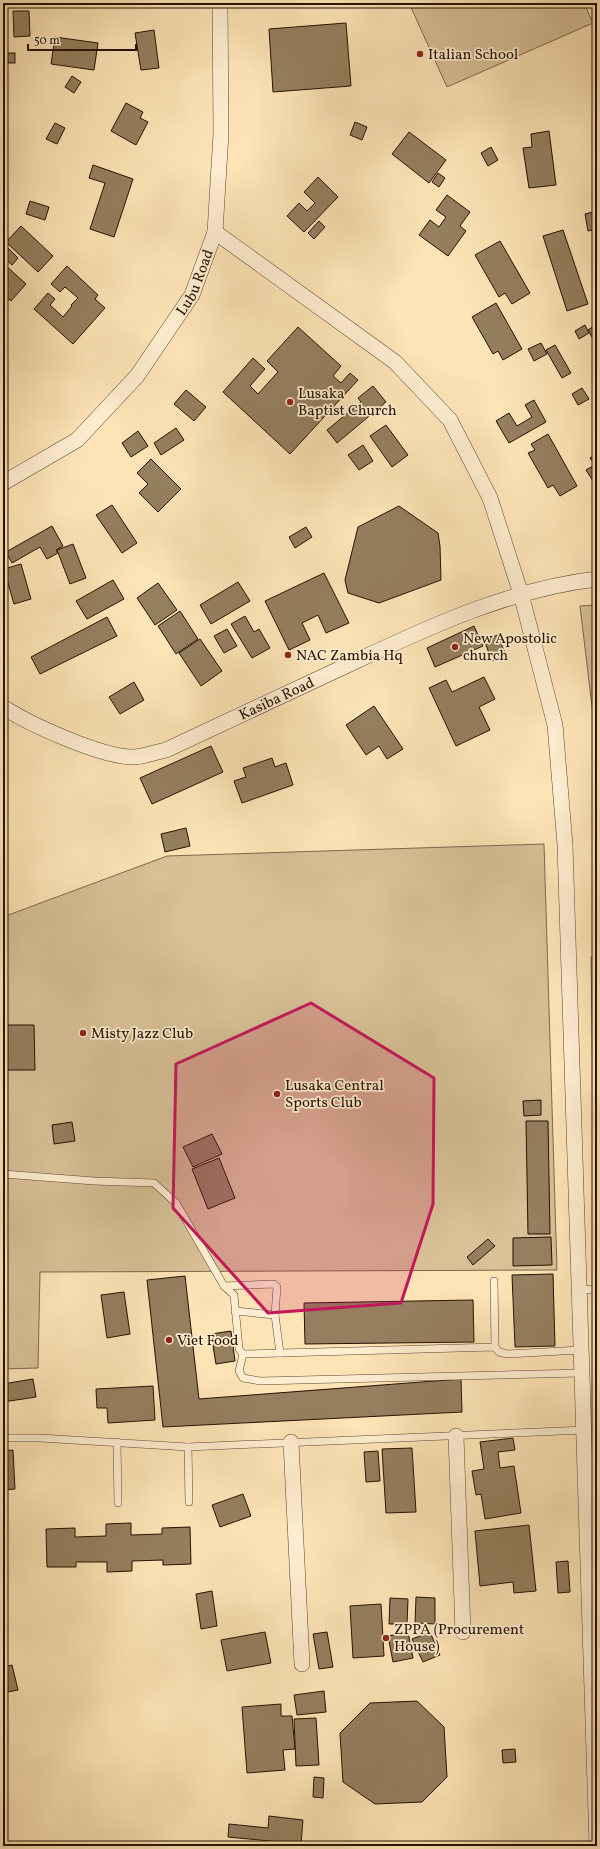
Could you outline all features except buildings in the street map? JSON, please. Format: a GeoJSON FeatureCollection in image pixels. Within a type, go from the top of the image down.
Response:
{"type":"FeatureCollection","features":[{"type":"Feature","properties":{"kind":"street","name":"Lubu Road"},"geometry":{"type":"LineString","coordinates":[[3,483],[77,440],[137,376],[192,295],[215,232],[221,133],[220,3]]}},
{"type":"Feature","properties":{"kind":"street"},"geometry":{"type":"LineString","coordinates":[[215,232],[395,362],[450,420],[490,498],[521,594],[555,725],[565,845],[580,1350],[585,1430],[597,1846]]}},
{"type":"Feature","properties":{"kind":"street","name":"Kasiba Road"},"geometry":{"type":"LineString","coordinates":[[3,707],[37,726],[86,746],[116,754],[133,757],[166,750],[450,618],[521,594],[565,582],[597,579]]}},
{"type":"Feature","properties":{"kind":"street"},"geometry":{"type":"LineString","coordinates":[[456,1436],[463,1632]]}},
{"type":"Feature","properties":{"kind":"street"},"geometry":{"type":"LineString","coordinates":[[291,1442],[302,1664]]}},
{"type":"Feature","properties":{"kind":"lane"},"geometry":{"type":"LineString","coordinates":[[3,1174],[94,1181],[154,1183],[176,1203],[224,1286],[234,1295],[238,1349],[243,1354],[495,1347]]}},
{"type":"Feature","properties":{"kind":"lane"},"geometry":{"type":"LineString","coordinates":[[494,1281],[495,1347],[499,1352],[507,1354],[580,1350]]}},
{"type":"Feature","properties":{"kind":"lane"},"geometry":{"type":"LineString","coordinates":[[224,1286],[274,1284],[277,1287],[275,1315],[280,1353]]}},
{"type":"Feature","properties":{"kind":"lane"},"geometry":{"type":"LineString","coordinates":[[579,1290],[597,1289]]}},
{"type":"Feature","properties":{"kind":"lane"},"geometry":{"type":"LineString","coordinates":[[235,1311],[275,1315]]}},
{"type":"Feature","properties":{"kind":"lane"},"geometry":{"type":"LineString","coordinates":[[243,1354],[239,1371],[243,1378],[260,1381],[581,1373]]}},
{"type":"Feature","properties":{"kind":"lane"},"geometry":{"type":"LineString","coordinates":[[3,1438],[40,1438],[188,1447],[585,1430]]}},
{"type":"Feature","properties":{"kind":"lane"},"geometry":{"type":"LineString","coordinates":[[117,1442],[118,1504]]}},
{"type":"Feature","properties":{"kind":"lane"},"geometry":{"type":"LineString","coordinates":[[188,1447],[189,1502]]}},
{"type":"Feature","properties":{"kind":"highlighted area"},"geometry":{"type":"Polygon","coordinates":[[[311,1003],[434,1078],[433,1204],[401,1303],[268,1313],[173,1208],[176,1064],[311,1003]]]}},
{"type":"Feature","properties":{"kind":"shaded area"},"geometry":{"type":"Polygon","coordinates":[[[409,3],[584,3],[593,23],[447,87],[409,3]]]}},
{"type":"Feature","properties":{"kind":"shaded area"},"geometry":{"type":"Polygon","coordinates":[[[597,605],[597,748],[580,606],[597,605]]]}},
{"type":"Feature","properties":{"kind":"shaded area","name":"Lusaka Central Sports Club"},"geometry":{"type":"Polygon","coordinates":[[[544,844],[557,1270],[40,1272],[38,1368],[3,1369],[3,917],[167,856],[544,844]]]}},
{"type":"Feature","properties":{"kind":"shaded area"},"geometry":{"type":"Polygon","coordinates":[[[591,957],[597,957],[597,1338],[596,1306],[591,957]]]}},
{"type":"Feature","properties":{"kind":"place","name":"Italian School"},"geometry":{"type":"Point","coordinates":[420,54]}},
{"type":"Feature","properties":{"kind":"place","name":"Lusaka Baptist Church"},"geometry":{"type":"Point","coordinates":[290,402]}},
{"type":"Feature","properties":{"kind":"place","name":"New Apostolic church"},"geometry":{"type":"Point","coordinates":[455,647]}},
{"type":"Feature","properties":{"kind":"place","name":"NAC Zambia Hq"},"geometry":{"type":"Point","coordinates":[288,655]}},
{"type":"Feature","properties":{"kind":"place","name":"Misty Jazz Club"},"geometry":{"type":"Point","coordinates":[83,1033]}},
{"type":"Feature","properties":{"kind":"place","name":"Lusaka Central Sports Club"},"geometry":{"type":"Point","coordinates":[277,1094]}},
{"type":"Feature","properties":{"kind":"place","name":"Viet Food"},"geometry":{"type":"Point","coordinates":[169,1340]}},
{"type":"Feature","properties":{"kind":"place","name":"ZPPA (Procurement House)"},"geometry":{"type":"Point","coordinates":[386,1638]}}]}
